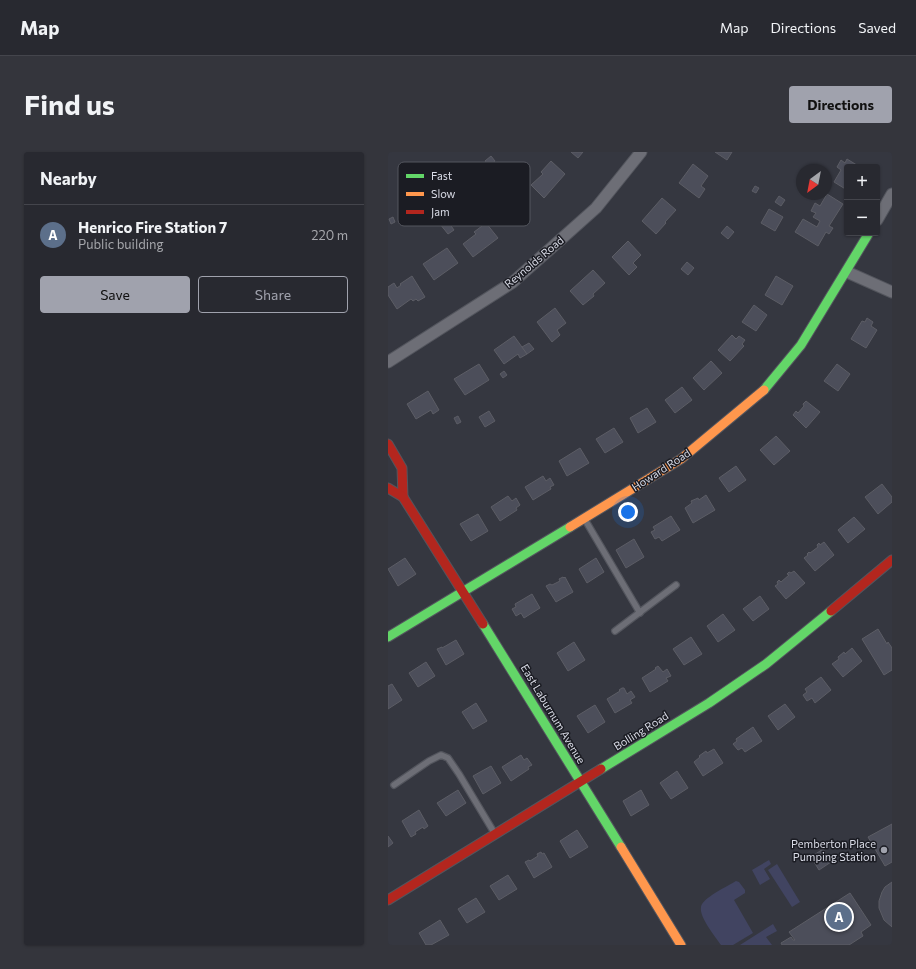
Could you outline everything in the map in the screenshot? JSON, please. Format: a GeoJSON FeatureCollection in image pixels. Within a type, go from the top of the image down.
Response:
{"type":"FeatureCollection","features":[{"type":"Feature","properties":{"kind":"street","name":"Reynolds Road"},"geometry":{"type":"LineString","coordinates":[[388,362],[513,282],[596,208],[641,152]]}},
{"type":"Feature","properties":{"kind":"street"},"geometry":{"type":"LineString","coordinates":[[880,215],[892,194]]}},
{"type":"Feature","properties":{"kind":"street","name":"Howard Road"},"geometry":{"type":"LineString","coordinates":[[388,637],[681,459],[764,390],[801,345],[867,236]]}},
{"type":"Feature","properties":{"kind":"street"},"geometry":{"type":"LineString","coordinates":[[846,272],[892,292]]}},
{"type":"Feature","properties":{"kind":"street"},"geometry":{"type":"LineString","coordinates":[[388,444],[402,468],[403,497]]}},
{"type":"Feature","properties":{"kind":"street","name":"East Laburnum Avenue"},"geometry":{"type":"LineString","coordinates":[[388,488],[403,497],[463,591],[680,945]]}},
{"type":"Feature","properties":{"kind":"street","name":"Bolling Road"},"geometry":{"type":"LineString","coordinates":[[388,900],[703,707],[766,664],[890,565]]}},
{"type":"Feature","properties":{"kind":"lane"},"geometry":{"type":"LineString","coordinates":[[584,518],[640,612]]}},
{"type":"Feature","properties":{"kind":"lane"},"geometry":{"type":"LineString","coordinates":[[615,631],[676,585]]}},
{"type":"Feature","properties":{"kind":"lane"},"geometry":{"type":"LineString","coordinates":[[394,785],[441,755],[448,758],[495,835]]}},
{"type":"Feature","properties":{"kind":"shaded area"},"geometry":{"type":"Polygon","coordinates":[[[769,860],[771,864],[764,869],[770,879],[760,885],[752,870],[769,860]]]}},
{"type":"Feature","properties":{"kind":"shaded area"},"geometry":{"type":"Polygon","coordinates":[[[777,864],[800,902],[792,907],[768,870],[777,864]]]}},
{"type":"Feature","properties":{"kind":"shaded area"},"geometry":{"type":"Polygon","coordinates":[[[736,881],[739,882],[745,890],[745,893],[734,900],[753,933],[733,945],[721,945],[702,916],[701,907],[710,896],[736,881]]]}},
{"type":"Feature","properties":{"kind":"shaded area"},"geometry":{"type":"Polygon","coordinates":[[[773,924],[777,931],[766,937],[772,945],[740,945],[773,924]]]}},
{"type":"Feature","properties":{"kind":"building"},"geometry":{"type":"Polygon","coordinates":[[[571,152],[583,152],[578,158],[571,152]]]}},
{"type":"Feature","properties":{"kind":"building"},"geometry":{"type":"Polygon","coordinates":[[[715,152],[732,152],[727,160],[715,152]]]}},
{"type":"Feature","properties":{"kind":"building"},"geometry":{"type":"Polygon","coordinates":[[[491,156],[495,161],[486,162],[485,161],[491,156]]]}},
{"type":"Feature","properties":{"kind":"building"},"geometry":{"type":"Polygon","coordinates":[[[847,159],[855,164],[844,164],[844,188],[834,182],[841,170],[837,167],[841,160],[845,163],[847,159]]]}},
{"type":"Feature","properties":{"kind":"building"},"geometry":{"type":"Polygon","coordinates":[[[551,161],[565,174],[544,198],[531,185],[543,174],[541,172],[551,161]]]}},
{"type":"Feature","properties":{"kind":"building"},"geometry":{"type":"Polygon","coordinates":[[[693,164],[708,176],[701,186],[705,189],[699,198],[679,183],[693,164]]]}},
{"type":"Feature","properties":{"kind":"building"},"geometry":{"type":"Polygon","coordinates":[[[755,186],[759,188],[756,193],[752,191],[755,186]]]}},
{"type":"Feature","properties":{"kind":"building"},"geometry":{"type":"Polygon","coordinates":[[[779,196],[785,200],[781,206],[775,202],[779,196]]]}},
{"type":"Feature","properties":{"kind":"building"},"geometry":{"type":"Polygon","coordinates":[[[832,197],[843,204],[829,226],[833,228],[829,234],[826,232],[818,246],[795,232],[803,219],[817,227],[820,221],[813,217],[816,213],[811,211],[815,203],[820,206],[824,200],[832,200],[832,197]]]}},
{"type":"Feature","properties":{"kind":"building"},"geometry":{"type":"Polygon","coordinates":[[[662,198],[676,210],[656,234],[642,221],[662,198]]]}},
{"type":"Feature","properties":{"kind":"building"},"geometry":{"type":"Polygon","coordinates":[[[769,209],[783,217],[775,231],[761,223],[769,209]]]}},
{"type":"Feature","properties":{"kind":"building"},"geometry":{"type":"Polygon","coordinates":[[[393,217],[395,222],[391,224],[389,219],[393,217]]]}},
{"type":"Feature","properties":{"kind":"building"},"geometry":{"type":"Polygon","coordinates":[[[442,226],[451,226],[454,230],[448,234],[442,226]]]}},
{"type":"Feature","properties":{"kind":"building"},"geometry":{"type":"Polygon","coordinates":[[[482,226],[488,226],[498,238],[473,257],[463,244],[476,234],[474,232],[482,226]]]}},
{"type":"Feature","properties":{"kind":"building"},"geometry":{"type":"Polygon","coordinates":[[[727,226],[734,232],[728,239],[721,233],[727,226]]]}},
{"type":"Feature","properties":{"kind":"building"},"geometry":{"type":"Polygon","coordinates":[[[628,241],[641,255],[633,263],[637,267],[629,275],[612,257],[628,241]]]}},
{"type":"Feature","properties":{"kind":"building"},"geometry":{"type":"Polygon","coordinates":[[[447,248],[458,263],[434,280],[423,264],[447,248]]]}},
{"type":"Feature","properties":{"kind":"building"},"geometry":{"type":"Polygon","coordinates":[[[687,262],[694,268],[688,275],[681,269],[687,262]]]}},
{"type":"Feature","properties":{"kind":"building"},"geometry":{"type":"Polygon","coordinates":[[[593,270],[605,283],[593,294],[594,296],[583,305],[570,291],[593,270]]]}},
{"type":"Feature","properties":{"kind":"building"},"geometry":{"type":"Polygon","coordinates":[[[412,276],[425,297],[418,301],[416,299],[413,301],[411,299],[397,309],[388,295],[388,287],[394,283],[397,288],[401,285],[400,284],[412,276]]]}},
{"type":"Feature","properties":{"kind":"building"},"geometry":{"type":"Polygon","coordinates":[[[776,276],[793,286],[782,305],[765,295],[776,276]]]}},
{"type":"Feature","properties":{"kind":"building"},"geometry":{"type":"Polygon","coordinates":[[[754,305],[767,315],[756,331],[742,322],[754,305]]]}},
{"type":"Feature","properties":{"kind":"building"},"geometry":{"type":"Polygon","coordinates":[[[555,308],[566,323],[557,330],[560,335],[552,342],[537,322],[555,308]]]}},
{"type":"Feature","properties":{"kind":"building"},"geometry":{"type":"Polygon","coordinates":[[[867,318],[873,322],[871,326],[877,330],[866,348],[851,339],[862,321],[865,322],[867,318]]]}},
{"type":"Feature","properties":{"kind":"building"},"geometry":{"type":"Polygon","coordinates":[[[732,335],[736,339],[739,336],[745,340],[742,344],[744,346],[730,361],[718,350],[732,335]]]}},
{"type":"Feature","properties":{"kind":"building"},"geometry":{"type":"Polygon","coordinates":[[[514,336],[527,354],[520,358],[518,354],[504,364],[494,350],[514,336]]]}},
{"type":"Feature","properties":{"kind":"building"},"geometry":{"type":"Polygon","coordinates":[[[529,343],[534,349],[527,354],[522,347],[529,343]]]}},
{"type":"Feature","properties":{"kind":"building"},"geometry":{"type":"Polygon","coordinates":[[[711,361],[722,373],[704,390],[693,378],[711,361]]]}},
{"type":"Feature","properties":{"kind":"building"},"geometry":{"type":"Polygon","coordinates":[[[479,364],[489,380],[465,395],[454,379],[479,364]]]}},
{"type":"Feature","properties":{"kind":"building"},"geometry":{"type":"Polygon","coordinates":[[[837,364],[850,374],[838,391],[824,381],[837,364]]]}},
{"type":"Feature","properties":{"kind":"building"},"geometry":{"type":"Polygon","coordinates":[[[504,371],[507,375],[503,378],[500,374],[504,371]]]}},
{"type":"Feature","properties":{"kind":"building"},"geometry":{"type":"Polygon","coordinates":[[[682,387],[692,400],[675,413],[665,400],[682,387]]]}},
{"type":"Feature","properties":{"kind":"building"},"geometry":{"type":"Polygon","coordinates":[[[428,391],[439,410],[433,414],[431,410],[416,419],[407,404],[428,391]]]}},
{"type":"Feature","properties":{"kind":"building"},"geometry":{"type":"Polygon","coordinates":[[[806,401],[820,412],[806,428],[793,415],[796,411],[798,413],[806,401]]]}},
{"type":"Feature","properties":{"kind":"building"},"geometry":{"type":"Polygon","coordinates":[[[647,408],[656,422],[638,433],[630,418],[647,408]]]}},
{"type":"Feature","properties":{"kind":"building"},"geometry":{"type":"Polygon","coordinates":[[[489,411],[495,421],[485,427],[479,417],[489,411]]]}},
{"type":"Feature","properties":{"kind":"building"},"geometry":{"type":"Polygon","coordinates":[[[458,416],[461,422],[457,424],[454,418],[458,416]]]}},
{"type":"Feature","properties":{"kind":"building"},"geometry":{"type":"Polygon","coordinates":[[[614,428],[623,442],[605,453],[596,439],[614,428]]]}},
{"type":"Feature","properties":{"kind":"building"},"geometry":{"type":"Polygon","coordinates":[[[776,436],[790,451],[774,465],[760,450],[776,436]]]}},
{"type":"Feature","properties":{"kind":"building"},"geometry":{"type":"Polygon","coordinates":[[[580,448],[589,463],[567,476],[559,461],[580,448]]]}},
{"type":"Feature","properties":{"kind":"building"},"geometry":{"type":"Polygon","coordinates":[[[736,466],[746,480],[729,492],[719,478],[736,466]]]}},
{"type":"Feature","properties":{"kind":"building"},"geometry":{"type":"Polygon","coordinates":[[[543,476],[546,481],[550,478],[554,485],[550,487],[551,489],[533,500],[525,487],[543,476]]]}},
{"type":"Feature","properties":{"kind":"building"},"geometry":{"type":"Polygon","coordinates":[[[882,484],[892,497],[892,502],[878,514],[865,497],[882,484]]]}},
{"type":"Feature","properties":{"kind":"building"},"geometry":{"type":"Polygon","coordinates":[[[706,495],[715,510],[693,523],[685,508],[692,503],[691,501],[698,498],[699,500],[706,495]]]}},
{"type":"Feature","properties":{"kind":"building"},"geometry":{"type":"Polygon","coordinates":[[[508,496],[512,501],[516,498],[520,505],[516,508],[517,510],[500,521],[491,507],[508,496]]]}},
{"type":"Feature","properties":{"kind":"building"},"geometry":{"type":"Polygon","coordinates":[[[478,514],[488,531],[471,541],[460,524],[478,514]]]}},
{"type":"Feature","properties":{"kind":"building"},"geometry":{"type":"Polygon","coordinates":[[[671,516],[680,530],[662,541],[659,537],[655,539],[651,532],[655,530],[653,527],[671,516]]]}},
{"type":"Feature","properties":{"kind":"building"},"geometry":{"type":"Polygon","coordinates":[[[854,517],[865,529],[848,543],[838,530],[854,517]]]}},
{"type":"Feature","properties":{"kind":"building"},"geometry":{"type":"Polygon","coordinates":[[[634,539],[644,557],[626,568],[616,550],[634,539]]]}},
{"type":"Feature","properties":{"kind":"building"},"geometry":{"type":"Polygon","coordinates":[[[824,542],[834,555],[815,571],[804,558],[809,552],[810,553],[818,547],[817,545],[819,543],[820,545],[824,542]]]}},
{"type":"Feature","properties":{"kind":"building"},"geometry":{"type":"Polygon","coordinates":[[[405,558],[416,574],[398,586],[388,569],[405,558]]]}},
{"type":"Feature","properties":{"kind":"building"},"geometry":{"type":"Polygon","coordinates":[[[596,558],[604,572],[587,583],[579,569],[596,558]]]}},
{"type":"Feature","properties":{"kind":"building"},"geometry":{"type":"Polygon","coordinates":[[[794,571],[805,583],[786,599],[775,586],[778,584],[777,582],[779,580],[781,582],[789,575],[787,574],[789,572],[791,573],[794,571]]]}},
{"type":"Feature","properties":{"kind":"building"},"geometry":{"type":"Polygon","coordinates":[[[565,577],[573,592],[556,602],[546,586],[560,581],[559,579],[565,577]]]}},
{"type":"Feature","properties":{"kind":"building"},"geometry":{"type":"Polygon","coordinates":[[[532,594],[540,608],[524,618],[521,613],[516,616],[512,609],[516,607],[515,604],[532,594]]]}},
{"type":"Feature","properties":{"kind":"building"},"geometry":{"type":"Polygon","coordinates":[[[760,596],[769,609],[753,621],[743,609],[760,596]]]}},
{"type":"Feature","properties":{"kind":"building"},"geometry":{"type":"Polygon","coordinates":[[[723,614],[735,630],[718,642],[707,626],[723,614]]]}},
{"type":"Feature","properties":{"kind":"building"},"geometry":{"type":"Polygon","coordinates":[[[878,629],[887,644],[888,642],[892,648],[892,670],[884,675],[862,639],[878,629]]]}},
{"type":"Feature","properties":{"kind":"building"},"geometry":{"type":"Polygon","coordinates":[[[691,637],[702,654],[684,665],[673,649],[691,637]]]}},
{"type":"Feature","properties":{"kind":"building"},"geometry":{"type":"Polygon","coordinates":[[[456,640],[464,654],[446,665],[437,649],[442,648],[456,640]]]}},
{"type":"Feature","properties":{"kind":"building"},"geometry":{"type":"Polygon","coordinates":[[[574,642],[585,660],[568,671],[557,653],[574,642]]]}},
{"type":"Feature","properties":{"kind":"building"},"geometry":{"type":"Polygon","coordinates":[[[852,648],[862,661],[843,677],[832,664],[839,659],[838,657],[844,652],[845,654],[852,648]]]}},
{"type":"Feature","properties":{"kind":"building"},"geometry":{"type":"Polygon","coordinates":[[[426,662],[435,676],[418,687],[409,673],[426,662]]]}},
{"type":"Feature","properties":{"kind":"building"},"geometry":{"type":"Polygon","coordinates":[[[658,666],[663,672],[667,669],[671,676],[666,678],[668,681],[650,692],[642,678],[658,666]]]}},
{"type":"Feature","properties":{"kind":"building"},"geometry":{"type":"Polygon","coordinates":[[[821,677],[831,690],[815,703],[812,698],[807,701],[803,695],[807,692],[805,689],[821,677]]]}},
{"type":"Feature","properties":{"kind":"building"},"geometry":{"type":"Polygon","coordinates":[[[392,684],[402,700],[388,709],[388,686],[392,684]]]}},
{"type":"Feature","properties":{"kind":"building"},"geometry":{"type":"Polygon","coordinates":[[[624,688],[627,694],[631,691],[635,697],[630,700],[632,703],[615,713],[607,699],[620,691],[619,690],[624,688]]]}},
{"type":"Feature","properties":{"kind":"building"},"geometry":{"type":"Polygon","coordinates":[[[476,703],[487,721],[473,729],[462,712],[476,703]]]}},
{"type":"Feature","properties":{"kind":"building"},"geometry":{"type":"Polygon","coordinates":[[[785,704],[795,717],[778,730],[768,716],[785,704]]]}},
{"type":"Feature","properties":{"kind":"building"},"geometry":{"type":"Polygon","coordinates":[[[595,705],[605,722],[588,733],[577,716],[595,705]]]}},
{"type":"Feature","properties":{"kind":"building"},"geometry":{"type":"Polygon","coordinates":[[[753,727],[762,741],[745,752],[742,748],[738,750],[733,744],[737,741],[736,739],[753,727]]]}},
{"type":"Feature","properties":{"kind":"building"},"geometry":{"type":"Polygon","coordinates":[[[714,749],[723,763],[703,776],[694,762],[706,751],[707,753],[714,749]]]}},
{"type":"Feature","properties":{"kind":"building"},"geometry":{"type":"Polygon","coordinates":[[[521,755],[524,760],[527,758],[532,765],[528,767],[529,769],[511,781],[502,767],[521,755]]]}},
{"type":"Feature","properties":{"kind":"building"},"geometry":{"type":"Polygon","coordinates":[[[491,766],[501,783],[483,794],[473,776],[491,766]]]}},
{"type":"Feature","properties":{"kind":"building"},"geometry":{"type":"Polygon","coordinates":[[[677,771],[688,788],[671,799],[660,783],[677,771]]]}},
{"type":"Feature","properties":{"kind":"building"},"geometry":{"type":"Polygon","coordinates":[[[458,790],[466,803],[446,816],[437,803],[458,790]]]}},
{"type":"Feature","properties":{"kind":"building"},"geometry":{"type":"Polygon","coordinates":[[[641,790],[649,805],[631,816],[623,801],[641,790]]]}},
{"type":"Feature","properties":{"kind":"building"},"geometry":{"type":"Polygon","coordinates":[[[419,810],[428,826],[415,832],[416,834],[411,837],[402,821],[419,810]]]}},
{"type":"Feature","properties":{"kind":"building","name":"Pemberton Place Pumping Station"},"geometry":{"type":"Polygon","coordinates":[[[892,824],[892,862],[885,866],[868,837],[892,824]]]}},
{"type":"Feature","properties":{"kind":"building"},"geometry":{"type":"Polygon","coordinates":[[[577,830],[588,847],[570,858],[560,841],[577,830]]]}},
{"type":"Feature","properties":{"kind":"building"},"geometry":{"type":"Polygon","coordinates":[[[388,836],[393,843],[388,847],[388,836]]]}},
{"type":"Feature","properties":{"kind":"building"},"geometry":{"type":"Polygon","coordinates":[[[823,849],[831,862],[819,870],[811,857],[823,849]]]}},
{"type":"Feature","properties":{"kind":"building"},"geometry":{"type":"Polygon","coordinates":[[[541,852],[542,854],[544,853],[552,867],[534,878],[525,862],[538,856],[537,854],[541,852]]]}},
{"type":"Feature","properties":{"kind":"building"},"geometry":{"type":"Polygon","coordinates":[[[508,875],[517,889],[499,900],[490,886],[508,875]]]}},
{"type":"Feature","properties":{"kind":"building"},"geometry":{"type":"Polygon","coordinates":[[[892,882],[892,927],[884,920],[879,908],[879,901],[885,887],[892,882]]]}},
{"type":"Feature","properties":{"kind":"building"},"geometry":{"type":"Polygon","coordinates":[[[850,893],[871,925],[861,932],[863,936],[849,945],[782,945],[781,943],[791,937],[795,940],[789,932],[850,893]]]}},
{"type":"Feature","properties":{"kind":"building"},"geometry":{"type":"Polygon","coordinates":[[[476,898],[485,912],[467,923],[458,909],[476,898]]]}},
{"type":"Feature","properties":{"kind":"building"},"geometry":{"type":"Polygon","coordinates":[[[440,920],[449,935],[431,945],[426,945],[419,933],[440,920]]]}},
{"type":"Feature","properties":{"kind":"traffic: fast"},"geometry":{"type":"LineString","coordinates":[[764,390],[801,345],[867,236]]}},
{"type":"Feature","properties":{"kind":"traffic: fast"},"geometry":{"type":"LineString","coordinates":[[388,637],[570,527]]}},
{"type":"Feature","properties":{"kind":"traffic: fast"},"geometry":{"type":"LineString","coordinates":[[601,769],[709,703],[766,664],[831,611]]}},
{"type":"Feature","properties":{"kind":"traffic: fast"},"geometry":{"type":"LineString","coordinates":[[483,624],[621,847]]}},
{"type":"Feature","properties":{"kind":"traffic: slow"},"geometry":{"type":"LineString","coordinates":[[570,527],[681,459],[764,390]]}},
{"type":"Feature","properties":{"kind":"traffic: slow"},"geometry":{"type":"LineString","coordinates":[[621,847],[681,945]]}},
{"type":"Feature","properties":{"kind":"traffic: jam"},"geometry":{"type":"LineString","coordinates":[[388,444],[402,468],[403,497]]}},
{"type":"Feature","properties":{"kind":"traffic: jam"},"geometry":{"type":"LineString","coordinates":[[388,488],[403,497],[483,624]]}},
{"type":"Feature","properties":{"kind":"traffic: jam"},"geometry":{"type":"LineString","coordinates":[[831,611],[892,560]]}},
{"type":"Feature","properties":{"kind":"traffic: jam"},"geometry":{"type":"LineString","coordinates":[[388,900],[601,769]]}},
{"type":"Feature","properties":{"kind":"place","name":"Pemberton Place Pumping Station"},"geometry":{"type":"Point","coordinates":[884,850]}},
{"type":"Feature","properties":{"kind":"place","name":"Henrico Fire Station 7"},"geometry":{"type":"Point","coordinates":[839,917]}}]}
